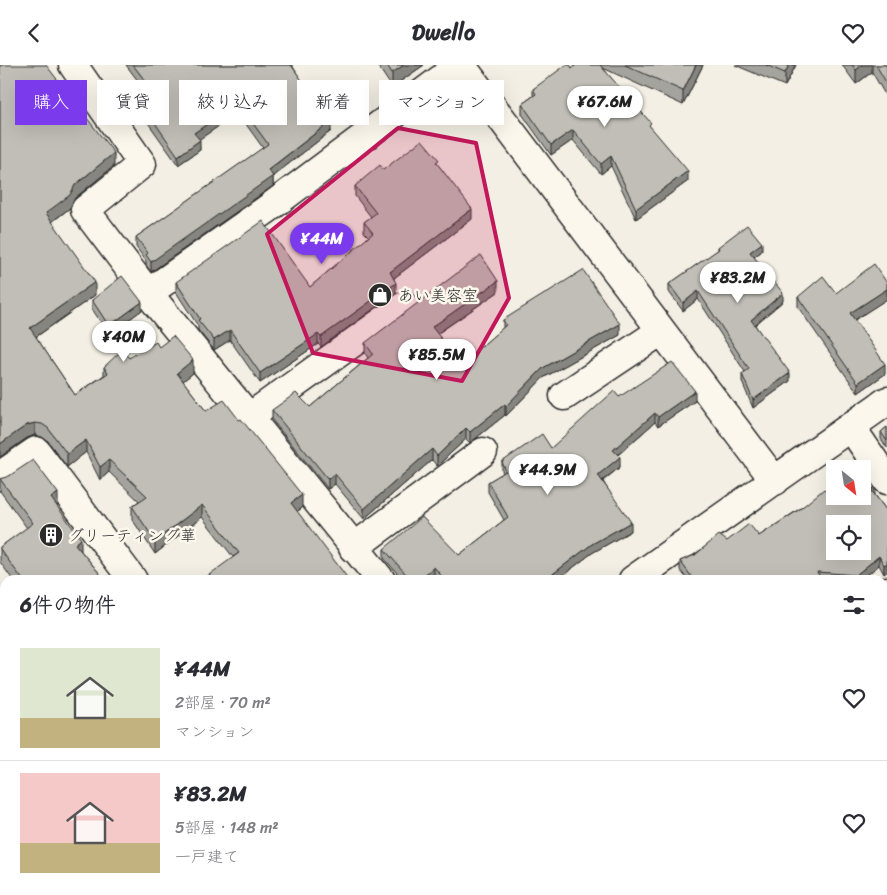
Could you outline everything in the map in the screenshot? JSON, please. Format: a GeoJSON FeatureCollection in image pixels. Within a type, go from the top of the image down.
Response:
{"type":"FeatureCollection","features":[{"type":"Feature","properties":{"kind":"street"},"geometry":{"type":"LineString","coordinates":[[148,293],[460,65],[775,481]]}},
{"type":"Feature","properties":{"kind":"street"},"geometry":{"type":"LineString","coordinates":[[82,68],[142,164],[85,210],[148,293],[377,575]]}},
{"type":"Feature","properties":{"kind":"street"},"geometry":{"type":"LineString","coordinates":[[248,418],[404,306]]}},
{"type":"Feature","properties":{"kind":"street"},"geometry":{"type":"LineString","coordinates":[[564,396],[661,331]]}},
{"type":"Feature","properties":{"kind":"street"},"geometry":{"type":"LineString","coordinates":[[640,575],[887,401]]}},
{"type":"Feature","properties":{"kind":"street"},"geometry":{"type":"LineString","coordinates":[[851,427],[887,480]]}},
{"type":"Feature","properties":{"kind":"street"},"geometry":{"type":"LineString","coordinates":[[0,476],[36,451],[129,575]]}},
{"type":"Feature","properties":{"kind":"street"},"geometry":{"type":"LineString","coordinates":[[353,547],[482,452]]}},
{"type":"Feature","properties":{"kind":"highlighted area"},"geometry":{"type":"Polygon","coordinates":[[[398,128],[476,143],[509,298],[462,381],[313,353],[267,234],[398,128]]]}},
{"type":"Feature","properties":{"kind":"building"},"geometry":{"type":"Polygon","coordinates":[[[0,65],[46,65],[58,80],[15,80],[15,125],[87,125],[87,118],[114,153],[75,185],[70,195],[46,213],[95,282],[30,328],[75,395],[108,373],[104,367],[122,350],[129,358],[156,342],[159,347],[173,336],[193,360],[177,373],[206,411],[224,400],[239,420],[241,419],[302,495],[291,503],[345,575],[209,575],[239,553],[202,505],[155,541],[132,506],[147,496],[109,460],[100,467],[86,440],[67,454],[48,428],[42,424],[35,423],[27,425],[0,444],[0,65]]]}},
{"type":"Feature","properties":{"kind":"building"},"geometry":{"type":"Polygon","coordinates":[[[133,65],[291,65],[302,80],[297,80],[297,125],[326,125],[268,170],[273,176],[151,262],[146,255],[148,253],[136,237],[268,144],[254,125],[287,125],[287,80],[179,80],[179,125],[206,125],[194,133],[200,140],[178,156],[156,125],[169,125],[169,80],[145,80],[133,65]]]}},
{"type":"Feature","properties":{"kind":"building"},"geometry":{"type":"Polygon","coordinates":[[[387,65],[404,65],[392,73],[387,65]]]}},
{"type":"Feature","properties":{"kind":"building"},"geometry":{"type":"Polygon","coordinates":[[[566,65],[570,65],[572,68],[576,65],[600,65],[651,123],[649,125],[688,171],[636,209],[611,156],[601,164],[573,130],[551,145],[522,104],[536,94],[533,89],[566,65]]]}},
{"type":"Feature","properties":{"kind":"building"},"geometry":{"type":"Polygon","coordinates":[[[625,65],[696,65],[683,91],[625,65]]]}},
{"type":"Feature","properties":{"kind":"building"},"geometry":{"type":"Polygon","coordinates":[[[766,65],[789,65],[785,73],[766,65]]]}},
{"type":"Feature","properties":{"kind":"building"},"geometry":{"type":"Polygon","coordinates":[[[852,65],[862,65],[856,70],[852,65]]]}},
{"type":"Feature","properties":{"kind":"building"},"geometry":{"type":"Polygon","coordinates":[[[876,65],[887,65],[887,84],[876,65]]]}},
{"type":"Feature","properties":{"kind":"building"},"geometry":{"type":"Polygon","coordinates":[[[422,140],[439,160],[436,162],[472,209],[390,272],[396,283],[321,337],[318,334],[260,373],[230,330],[214,340],[198,320],[200,319],[176,282],[263,221],[310,287],[373,233],[364,222],[376,213],[355,186],[380,165],[383,170],[422,140]]]}},
{"type":"Feature","properties":{"kind":"building"},"geometry":{"type":"Polygon","coordinates":[[[747,225],[762,243],[750,252],[783,293],[751,320],[790,373],[753,400],[742,374],[749,369],[698,291],[683,303],[669,284],[719,249],[718,247],[747,225]]]}},
{"type":"Feature","properties":{"kind":"building"},"geometry":{"type":"Polygon","coordinates":[[[481,255],[498,281],[432,327],[461,364],[506,325],[503,320],[583,270],[620,324],[543,368],[506,406],[505,404],[470,432],[466,428],[437,456],[432,449],[364,509],[335,474],[328,479],[272,410],[296,393],[310,407],[373,354],[365,343],[481,255]]]}},
{"type":"Feature","properties":{"kind":"building"},"geometry":{"type":"Polygon","coordinates":[[[874,264],[887,283],[887,289],[850,313],[885,364],[858,383],[798,297],[823,276],[836,293],[874,264]]]}},
{"type":"Feature","properties":{"kind":"building"},"geometry":{"type":"Polygon","coordinates":[[[122,276],[142,302],[109,326],[92,300],[122,276]]]}},
{"type":"Feature","properties":{"kind":"building"},"geometry":{"type":"Polygon","coordinates":[[[672,362],[695,391],[658,417],[655,413],[613,450],[620,457],[598,475],[631,522],[592,544],[552,575],[441,575],[434,567],[424,575],[407,575],[384,549],[422,517],[459,555],[508,517],[488,482],[506,471],[502,462],[542,434],[551,448],[614,391],[619,397],[672,362]]]}},
{"type":"Feature","properties":{"kind":"building"},"geometry":{"type":"Polygon","coordinates":[[[887,427],[887,441],[881,432],[887,427]]]}},
{"type":"Feature","properties":{"kind":"building"},"geometry":{"type":"Polygon","coordinates":[[[33,460],[58,493],[51,498],[81,539],[75,544],[101,575],[19,575],[0,547],[33,523],[0,479],[9,476],[33,460]]]}},
{"type":"Feature","properties":{"kind":"building"},"geometry":{"type":"Polygon","coordinates":[[[824,489],[826,491],[826,505],[871,505],[871,490],[887,511],[887,563],[884,565],[879,556],[856,575],[817,572],[819,575],[690,575],[680,561],[695,555],[719,535],[727,541],[749,524],[759,536],[800,509],[824,489]]]}},
{"type":"Feature","properties":{"kind":"place","name":"あい美容室"},"geometry":{"type":"Point","coordinates":[380,295]}},
{"type":"Feature","properties":{"kind":"place","name":"グリーティング華"},"geometry":{"type":"Point","coordinates":[51,535]}}]}
